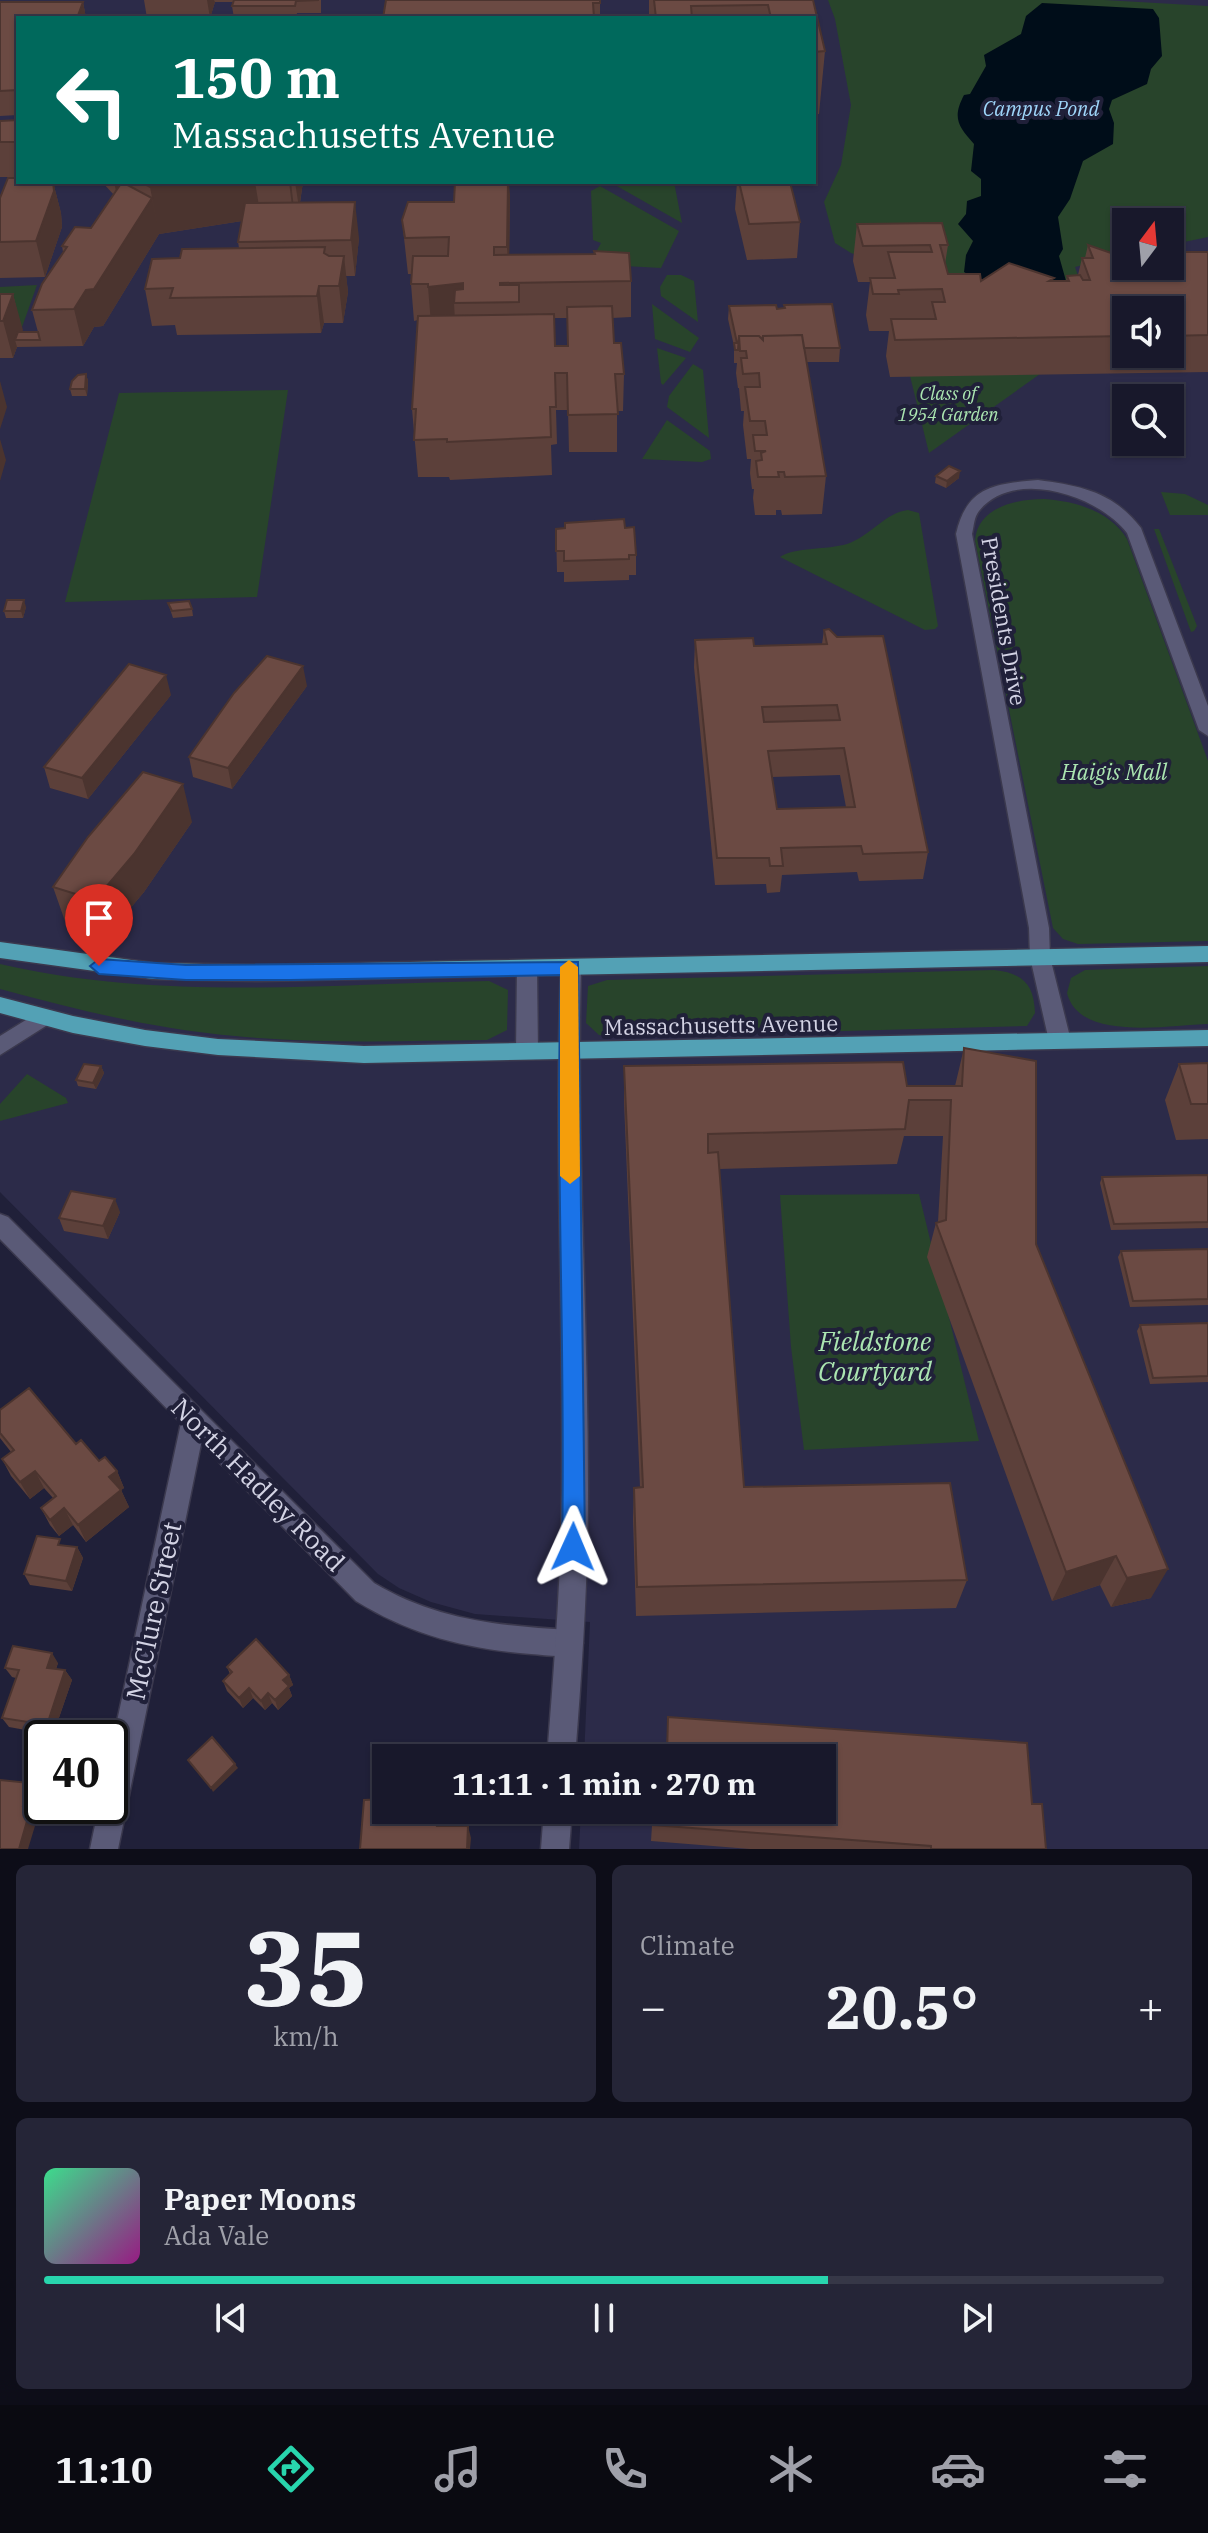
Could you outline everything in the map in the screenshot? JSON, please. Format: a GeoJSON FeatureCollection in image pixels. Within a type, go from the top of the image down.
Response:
{"type":"FeatureCollection","features":[{"type":"Feature","properties":{"kind":"main road"},"geometry":{"type":"LineString","coordinates":[[0,950],[99,966],[186,973],[353,973],[1208,954]]}},
{"type":"Feature","properties":{"kind":"main road","name":"Massachusetts Avenue"},"geometry":{"type":"LineString","coordinates":[[0,1005],[42,1018],[173,1043],[255,1052],[363,1056],[1208,1038]]}},
{"type":"Feature","properties":{"kind":"street","name":"Presidents Drive"},"geometry":{"type":"LineString","coordinates":[[1060,1041],[1040,957],[1039,928],[966,546],[963,523],[966,513],[986,495],[1030,486],[1074,489],[1101,498],[1125,513],[1135,532],[1208,730]]}},
{"type":"Feature","properties":{"kind":"street"},"geometry":{"type":"LineString","coordinates":[[562,1744],[570,1643],[575,1453],[569,1052],[571,967]]}},
{"type":"Feature","properties":{"kind":"street"},"geometry":{"type":"LineString","coordinates":[[527,968],[527,1053]]}},
{"type":"Feature","properties":{"kind":"street"},"geometry":{"type":"LineString","coordinates":[[0,1047],[42,1018]]}},
{"type":"Feature","properties":{"kind":"street","name":"North Hadley Road"},"geometry":{"type":"LineString","coordinates":[[0,1224],[365,1592],[391,1610],[423,1625],[466,1633],[570,1643]]}},
{"type":"Feature","properties":{"kind":"street","name":"McClure Street"},"geometry":{"type":"LineString","coordinates":[[104,1849],[194,1420]]}},
{"type":"Feature","properties":{"kind":"street"},"geometry":{"type":"LineString","coordinates":[[555,1849],[557,1824]]}},
{"type":"Feature","properties":{"kind":"shaded area"},"geometry":{"type":"Polygon","coordinates":[[[0,0],[1208,0],[1208,1849],[579,1849],[580,1824],[836,1824],[836,1744],[585,1744],[590,1622],[475,1614],[431,1602],[399,1588],[378,1574],[0,1192],[0,0]]]}},
{"type":"Feature","properties":{"kind":"green space"},"geometry":{"type":"Polygon","coordinates":[[[828,0],[1104,0],[1208,6],[1208,237],[1184,242],[1184,208],[1112,208],[1112,258],[1075,267],[1079,278],[1112,278],[975,295],[851,253],[835,243],[824,202],[841,165],[851,105],[835,19],[828,0]]]}},
{"type":"Feature","properties":{"kind":"green space"},"geometry":{"type":"Polygon","coordinates":[[[674,184],[682,223],[615,185],[674,184]]]}},
{"type":"Feature","properties":{"kind":"green space"},"geometry":{"type":"Polygon","coordinates":[[[600,186],[679,231],[661,268],[625,266],[596,252],[601,243],[593,240],[591,191],[600,186]]]}},
{"type":"Feature","properties":{"kind":"green space"},"geometry":{"type":"Polygon","coordinates":[[[667,275],[681,275],[694,281],[698,322],[661,296],[660,287],[667,275]]]}},
{"type":"Feature","properties":{"kind":"green space"},"geometry":{"type":"Polygon","coordinates":[[[37,285],[21,330],[0,331],[0,287],[37,285]]]}},
{"type":"Feature","properties":{"kind":"green space"},"geometry":{"type":"Polygon","coordinates":[[[652,304],[699,338],[690,352],[655,339],[652,304]]]}},
{"type":"Feature","properties":{"kind":"green space"},"geometry":{"type":"Polygon","coordinates":[[[657,348],[686,358],[663,385],[661,383],[657,348]]]}},
{"type":"Feature","properties":{"kind":"green space"},"geometry":{"type":"Polygon","coordinates":[[[693,364],[703,370],[709,438],[667,407],[669,396],[693,364]]]}},
{"type":"Feature","properties":{"kind":"green space","name":"Class of 1954 Garden"},"geometry":{"type":"Polygon","coordinates":[[[1040,374],[929,453],[910,376],[1040,374]]]}},
{"type":"Feature","properties":{"kind":"green space"},"geometry":{"type":"Polygon","coordinates":[[[288,390],[257,597],[65,602],[119,393],[288,390]]]}},
{"type":"Feature","properties":{"kind":"green space"},"geometry":{"type":"Polygon","coordinates":[[[667,420],[710,451],[711,459],[702,462],[642,459],[667,420]]]}},
{"type":"Feature","properties":{"kind":"green space"},"geometry":{"type":"Polygon","coordinates":[[[1161,492],[1185,494],[1208,505],[1208,515],[1170,515],[1161,492]]]}},
{"type":"Feature","properties":{"kind":"green space","name":"Haigis Mall"},"geometry":{"type":"Polygon","coordinates":[[[1044,499],[1091,509],[1111,521],[1127,539],[1208,761],[1208,941],[1078,944],[1063,939],[1053,928],[975,541],[977,529],[983,520],[1000,507],[1044,499]]]}},
{"type":"Feature","properties":{"kind":"green space"},"geometry":{"type":"Polygon","coordinates":[[[908,510],[919,513],[938,626],[935,629],[925,630],[780,557],[847,544],[892,515],[908,510]]]}},
{"type":"Feature","properties":{"kind":"green space"},"geometry":{"type":"Polygon","coordinates":[[[1154,529],[1159,529],[1197,626],[1194,631],[1191,632],[1154,529]]]}},
{"type":"Feature","properties":{"kind":"green space"},"geometry":{"type":"Polygon","coordinates":[[[0,964],[121,983],[182,986],[305,987],[489,981],[508,990],[507,1030],[487,1040],[392,1041],[266,1039],[205,1033],[116,1018],[0,989],[0,964]]]}},
{"type":"Feature","properties":{"kind":"green space"},"geometry":{"type":"Polygon","coordinates":[[[1208,966],[1208,1024],[1149,1028],[1107,1025],[1089,1019],[1075,1008],[1067,993],[1071,978],[1085,970],[1208,966]]]}},
{"type":"Feature","properties":{"kind":"green space"},"geometry":{"type":"Polygon","coordinates":[[[994,970],[1019,977],[1029,987],[1035,1013],[1027,1026],[618,1037],[599,1035],[586,1023],[588,986],[607,980],[994,970]]]}},
{"type":"Feature","properties":{"kind":"green space"},"geometry":{"type":"Polygon","coordinates":[[[27,1074],[66,1098],[68,1103],[0,1121],[0,1104],[27,1074]]]}},
{"type":"Feature","properties":{"kind":"green space","name":"Fieldstone Courtyard"},"geometry":{"type":"Polygon","coordinates":[[[919,1194],[979,1441],[804,1450],[791,1347],[780,1195],[919,1194]]]}},
{"type":"Feature","properties":{"kind":"water","name":"Campus Pond"},"geometry":{"type":"Polygon","coordinates":[[[1042,3],[1153,9],[1159,18],[1162,56],[1151,69],[1147,84],[1112,100],[1109,109],[1114,123],[1113,144],[1083,161],[1070,199],[1058,217],[1063,249],[1059,256],[1066,281],[982,283],[964,272],[966,255],[973,241],[958,224],[966,214],[967,201],[981,196],[981,179],[971,171],[974,144],[958,121],[958,110],[964,95],[970,94],[986,66],[984,55],[1021,34],[1026,16],[1042,3]]]}},
{"type":"Feature","properties":{"kind":"building"},"geometry":{"type":"Polygon","coordinates":[[[234,0],[319,0],[296,1],[295,6],[232,6],[234,0]]]}},
{"type":"Feature","properties":{"kind":"building"},"geometry":{"type":"Polygon","coordinates":[[[386,0],[600,0],[600,3],[593,3],[594,16],[383,16],[386,0]]]}},
{"type":"Feature","properties":{"kind":"building"},"geometry":{"type":"Polygon","coordinates":[[[654,0],[813,0],[825,51],[816,52],[816,16],[771,16],[768,5],[691,6],[692,16],[656,16],[654,0]]]}},
{"type":"Feature","properties":{"kind":"building"},"geometry":{"type":"Polygon","coordinates":[[[0,2],[83,2],[78,16],[16,16],[16,90],[0,91],[0,2]]]}},
{"type":"Feature","properties":{"kind":"building"},"geometry":{"type":"Polygon","coordinates":[[[16,120],[16,142],[0,142],[0,121],[16,120]]]}},
{"type":"Feature","properties":{"kind":"building"},"geometry":{"type":"Polygon","coordinates":[[[8,178],[16,178],[16,184],[53,184],[54,191],[36,241],[0,242],[0,198],[8,178]]]}},
{"type":"Feature","properties":{"kind":"building"},"geometry":{"type":"Polygon","coordinates":[[[121,184],[152,198],[94,289],[86,290],[74,309],[32,310],[42,284],[67,247],[62,246],[75,227],[91,228],[121,184]]]}},
{"type":"Feature","properties":{"kind":"building"},"geometry":{"type":"Polygon","coordinates":[[[455,184],[508,184],[507,247],[494,247],[494,255],[595,254],[594,251],[629,253],[631,281],[500,283],[519,285],[519,302],[454,303],[455,290],[463,289],[463,283],[428,287],[428,284],[411,284],[413,256],[448,256],[449,237],[405,238],[402,220],[408,202],[454,202],[455,184]]]}},
{"type":"Feature","properties":{"kind":"building"},"geometry":{"type":"Polygon","coordinates":[[[739,184],[790,184],[800,222],[749,224],[739,184]]]}},
{"type":"Feature","properties":{"kind":"building"},"geometry":{"type":"Polygon","coordinates":[[[355,202],[351,240],[238,242],[245,203],[355,202]]]}},
{"type":"Feature","properties":{"kind":"building"},"geometry":{"type":"Polygon","coordinates":[[[942,223],[948,245],[940,245],[948,274],[980,274],[981,281],[1009,263],[1054,278],[1049,281],[1069,281],[1067,276],[1080,275],[1083,280],[1090,280],[1082,258],[1093,258],[1088,245],[1112,253],[1112,280],[1184,280],[1184,252],[1208,252],[1208,335],[1184,336],[1184,296],[1112,296],[1112,336],[895,340],[891,319],[936,319],[932,302],[945,302],[942,289],[873,294],[870,278],[895,278],[888,252],[932,252],[930,245],[863,246],[857,224],[942,223]]]}},
{"type":"Feature","properties":{"kind":"building"},"geometry":{"type":"Polygon","coordinates":[[[325,247],[324,253],[329,256],[344,256],[339,286],[319,286],[317,296],[170,298],[173,288],[145,289],[152,259],[180,258],[182,249],[325,247]]]}},
{"type":"Feature","properties":{"kind":"building"},"geometry":{"type":"Polygon","coordinates":[[[0,294],[13,294],[3,321],[0,321],[0,294]]]}},
{"type":"Feature","properties":{"kind":"building"},"geometry":{"type":"Polygon","coordinates":[[[832,304],[840,348],[804,348],[802,335],[763,336],[762,339],[759,336],[739,336],[738,350],[735,350],[734,343],[737,343],[729,306],[776,305],[777,309],[785,308],[784,305],[832,304]]]}},
{"type":"Feature","properties":{"kind":"building"},"geometry":{"type":"Polygon","coordinates":[[[612,306],[614,343],[621,343],[624,374],[615,374],[618,414],[568,415],[567,373],[555,373],[556,407],[550,407],[551,437],[447,442],[447,439],[414,440],[416,409],[412,409],[418,316],[554,314],[555,346],[568,346],[567,307],[612,306]]]}},
{"type":"Feature","properties":{"kind":"building"},"geometry":{"type":"Polygon","coordinates":[[[18,332],[38,332],[40,340],[15,340],[18,332]]]}},
{"type":"Feature","properties":{"kind":"building"},"geometry":{"type":"Polygon","coordinates":[[[802,335],[826,476],[785,477],[784,472],[778,472],[779,477],[758,477],[756,461],[762,460],[761,453],[766,451],[755,451],[753,435],[767,435],[765,421],[750,421],[745,387],[760,387],[759,373],[743,374],[741,358],[747,358],[746,351],[740,351],[739,336],[759,336],[763,340],[763,336],[802,335]]]}},
{"type":"Feature","properties":{"kind":"building"},"geometry":{"type":"Polygon","coordinates":[[[86,374],[85,389],[70,389],[78,375],[86,374]]]}},
{"type":"Feature","properties":{"kind":"building"},"geometry":{"type":"Polygon","coordinates":[[[949,466],[960,471],[947,481],[936,476],[949,466]]]}},
{"type":"Feature","properties":{"kind":"building"},"geometry":{"type":"Polygon","coordinates":[[[624,519],[625,528],[634,527],[636,555],[629,555],[629,559],[564,561],[564,551],[556,551],[556,529],[565,528],[565,523],[624,519]]]}},
{"type":"Feature","properties":{"kind":"building"},"geometry":{"type":"Polygon","coordinates":[[[7,600],[24,600],[21,611],[4,611],[7,600]]]}},
{"type":"Feature","properties":{"kind":"building"},"geometry":{"type":"Polygon","coordinates":[[[189,601],[192,609],[172,611],[168,603],[189,601]]]}},
{"type":"Feature","properties":{"kind":"building"},"geometry":{"type":"Polygon","coordinates":[[[829,629],[837,637],[883,636],[928,852],[863,854],[861,846],[781,848],[783,866],[770,866],[769,858],[717,858],[695,640],[753,638],[754,646],[827,644],[824,630],[829,629]],[[837,705],[762,707],[764,722],[840,720],[837,705]],[[844,748],[768,751],[777,809],[855,807],[844,748]]]}},
{"type":"Feature","properties":{"kind":"building"},"geometry":{"type":"Polygon","coordinates":[[[267,656],[303,666],[228,768],[189,757],[234,693],[267,656]]]}},
{"type":"Feature","properties":{"kind":"building"},"geometry":{"type":"Polygon","coordinates":[[[129,664],[166,675],[82,778],[44,767],[129,664]]]}},
{"type":"Feature","properties":{"kind":"building"},"geometry":{"type":"Polygon","coordinates":[[[143,772],[183,784],[134,854],[95,900],[53,887],[88,837],[143,772]]]}},
{"type":"Feature","properties":{"kind":"building"},"geometry":{"type":"Polygon","coordinates":[[[964,1048],[1036,1061],[1036,1244],[1168,1569],[1127,1578],[1116,1556],[1066,1572],[936,1223],[946,1220],[951,1100],[909,1100],[905,1129],[708,1134],[708,1153],[718,1152],[744,1487],[950,1483],[967,1580],[637,1587],[634,1488],[643,1487],[624,1066],[903,1062],[907,1086],[962,1086],[964,1048]]]}},
{"type":"Feature","properties":{"kind":"building"},"geometry":{"type":"Polygon","coordinates":[[[1208,1063],[1208,1104],[1191,1104],[1179,1064],[1208,1063]]]}},
{"type":"Feature","properties":{"kind":"building"},"geometry":{"type":"Polygon","coordinates":[[[84,1064],[101,1066],[93,1083],[76,1080],[84,1064]]]}},
{"type":"Feature","properties":{"kind":"building"},"geometry":{"type":"Polygon","coordinates":[[[1208,1175],[1208,1222],[1114,1224],[1102,1177],[1208,1175]]]}},
{"type":"Feature","properties":{"kind":"building"},"geometry":{"type":"Polygon","coordinates":[[[71,1191],[115,1199],[103,1226],[59,1218],[71,1191]]]}},
{"type":"Feature","properties":{"kind":"building"},"geometry":{"type":"Polygon","coordinates":[[[1208,1249],[1208,1299],[1133,1301],[1121,1251],[1208,1249]]]}},
{"type":"Feature","properties":{"kind":"building"},"geometry":{"type":"Polygon","coordinates":[[[1208,1323],[1208,1376],[1153,1378],[1140,1325],[1208,1323]]]}},
{"type":"Feature","properties":{"kind":"building"},"geometry":{"type":"Polygon","coordinates":[[[29,1388],[76,1444],[81,1440],[99,1461],[105,1457],[117,1471],[109,1477],[121,1490],[78,1525],[64,1508],[50,1520],[41,1508],[56,1496],[35,1471],[20,1482],[2,1459],[14,1450],[0,1433],[0,1410],[29,1388]]]}},
{"type":"Feature","properties":{"kind":"building"},"geometry":{"type":"Polygon","coordinates":[[[37,1536],[60,1539],[58,1545],[77,1547],[66,1581],[24,1574],[37,1536]]]}},
{"type":"Feature","properties":{"kind":"building"},"geometry":{"type":"Polygon","coordinates":[[[256,1639],[289,1675],[283,1680],[289,1686],[275,1700],[268,1693],[261,1701],[249,1688],[239,1698],[223,1681],[232,1672],[227,1667],[256,1639]]]}},
{"type":"Feature","properties":{"kind":"building"},"geometry":{"type":"Polygon","coordinates":[[[13,1646],[52,1653],[47,1668],[65,1670],[49,1720],[24,1721],[2,1718],[19,1670],[5,1668],[13,1646]]]}},
{"type":"Feature","properties":{"kind":"building"},"geometry":{"type":"Polygon","coordinates":[[[668,1717],[1027,1743],[1032,1804],[1042,1804],[1046,1849],[931,1849],[931,1846],[653,1825],[836,1824],[836,1744],[667,1744],[668,1717]]]}},
{"type":"Feature","properties":{"kind":"building"},"geometry":{"type":"Polygon","coordinates":[[[212,1737],[235,1764],[211,1788],[188,1760],[212,1737]]]}},
{"type":"Feature","properties":{"kind":"building"},"geometry":{"type":"Polygon","coordinates":[[[0,1780],[24,1782],[26,1824],[19,1849],[0,1849],[0,1780]]]}},
{"type":"Feature","properties":{"kind":"building"},"geometry":{"type":"Polygon","coordinates":[[[364,1800],[372,1800],[372,1824],[468,1826],[467,1849],[360,1849],[364,1800]]]}},
{"type":"Feature","properties":{"kind":"slow traffic"},"geometry":{"type":"LineString","coordinates":[[569,967],[572,1028],[567,1084],[570,1176]]}},
{"type":"Feature","properties":{"kind":"route"},"geometry":{"type":"LineString","coordinates":[[99,966],[186,973],[353,973],[571,967],[572,1028],[567,1084],[575,1453],[573,1547]]}}]}
